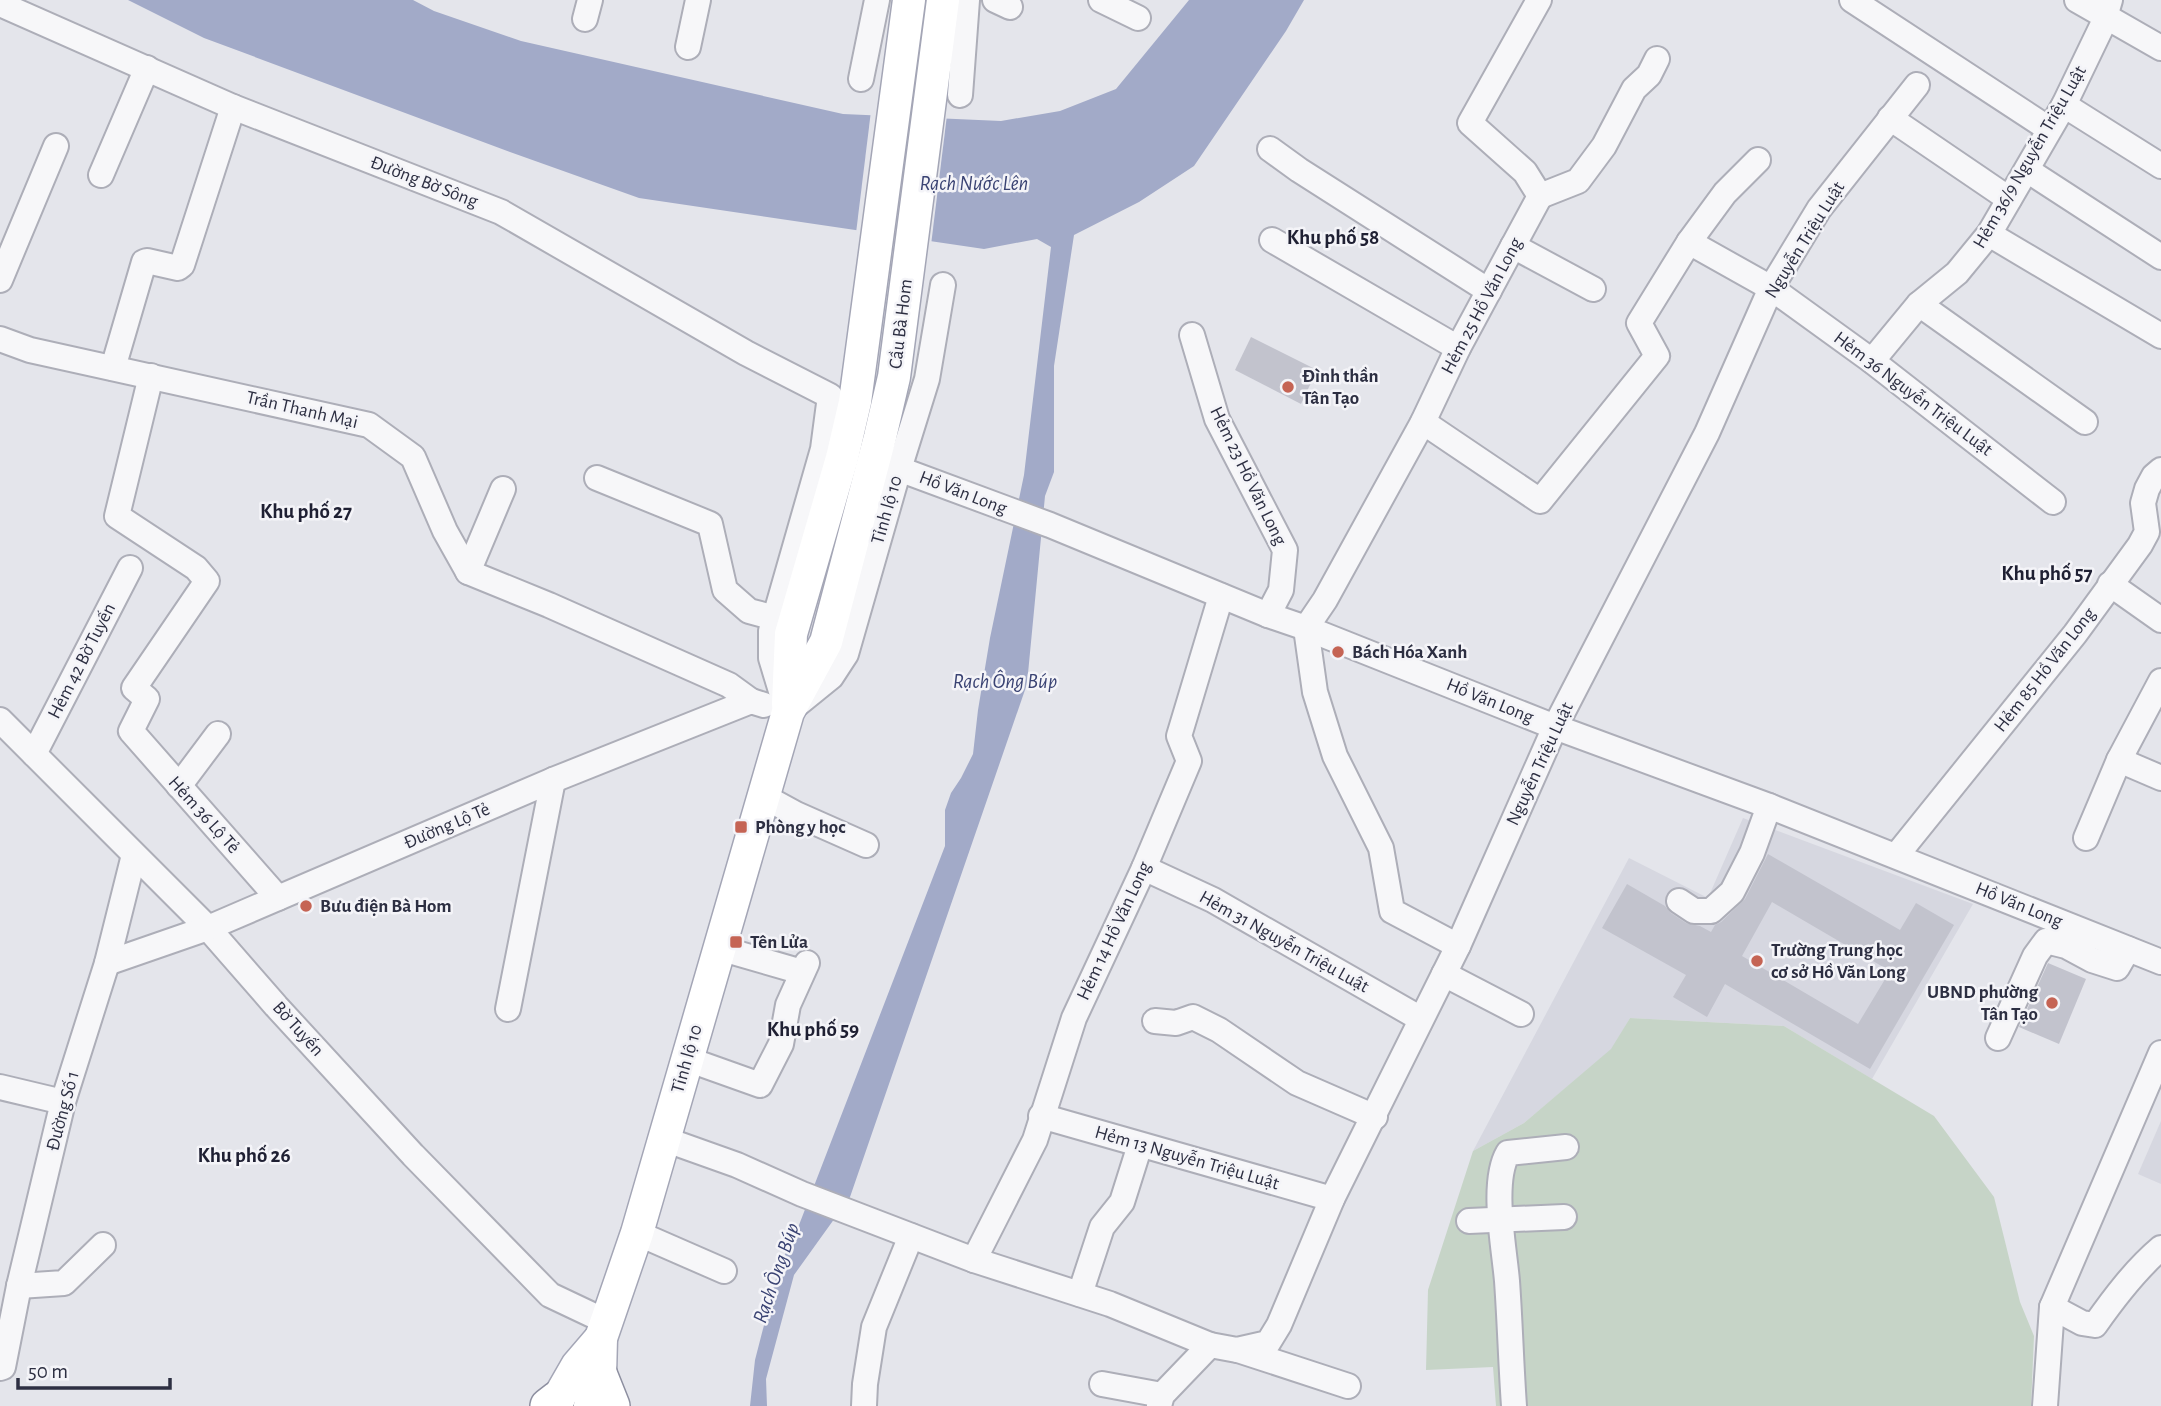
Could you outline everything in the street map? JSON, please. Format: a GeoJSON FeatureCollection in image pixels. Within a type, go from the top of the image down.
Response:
{"type":"FeatureCollection","features":[{"type":"Feature","properties":{"kind":"main road","name":"Cầu Bà Hom"},"geometry":{"type":"LineString","coordinates":[[783,626],[842,458],[855,402],[909,0]]}},
{"type":"Feature","properties":{"kind":"main road","name":"Cầu Bà Hom"},"geometry":{"type":"LineString","coordinates":[[826,642],[894,377],[943,0]]}},
{"type":"Feature","properties":{"kind":"main road","name":"Tỉnh lộ 10"},"geometry":{"type":"LineString","coordinates":[[783,626],[788,712]]}},
{"type":"Feature","properties":{"kind":"main road","name":"Tỉnh lộ 10"},"geometry":{"type":"LineString","coordinates":[[577,1400],[637,1233],[788,712],[826,642]]}},
{"type":"Feature","properties":{"kind":"main road"},"geometry":{"type":"LineString","coordinates":[[577,1400],[577,1366],[604,1330]]}},
{"type":"Feature","properties":{"kind":"street"},"geometry":{"type":"LineString","coordinates":[[688,47],[698,0]]}},
{"type":"Feature","properties":{"kind":"street"},"geometry":{"type":"LineString","coordinates":[[862,79],[877,0]]}},
{"type":"Feature","properties":{"kind":"street"},"geometry":{"type":"LineString","coordinates":[[960,94],[967,0]]}},
{"type":"Feature","properties":{"kind":"street"},"geometry":{"type":"LineString","coordinates":[[1101,0],[1138,18]]}},
{"type":"Feature","properties":{"kind":"street"},"geometry":{"type":"LineString","coordinates":[[1539,0],[1470,122],[1525,172],[1540,196],[1578,181],[1604,146],[1634,89],[1649,75],[1657,59]]}},
{"type":"Feature","properties":{"kind":"street"},"geometry":{"type":"LineString","coordinates":[[1852,0],[2049,130]]}},
{"type":"Feature","properties":{"kind":"street"},"geometry":{"type":"LineString","coordinates":[[2077,0],[2108,8],[2161,48]]}},
{"type":"Feature","properties":{"kind":"street","name":"Đường Bờ Sông"},"geometry":{"type":"LineString","coordinates":[[0,4],[233,107],[501,212],[746,353],[830,396]]}},
{"type":"Feature","properties":{"kind":"street","name":"Hẻm 36/9 Nguyễn Triệu Luật"},"geometry":{"type":"LineString","coordinates":[[1872,361],[1919,304],[1957,273],[1989,234],[2064,105],[2108,8]]}},
{"type":"Feature","properties":{"kind":"street"},"geometry":{"type":"LineString","coordinates":[[102,176],[147,68]]}},
{"type":"Feature","properties":{"kind":"street","name":"Nguyễn Triệu Luật"},"geometry":{"type":"LineString","coordinates":[[664,1139],[737,1165],[802,1194],[974,1260],[1110,1304],[1210,1345],[1237,1350],[1268,1343],[1279,1325],[1332,1199],[1458,946],[1555,727],[1707,433],[1771,288],[1819,209],[1917,85]]}},
{"type":"Feature","properties":{"kind":"street"},"geometry":{"type":"LineString","coordinates":[[2064,105],[2161,166]]}},
{"type":"Feature","properties":{"kind":"street"},"geometry":{"type":"LineString","coordinates":[[113,368],[144,262],[178,268],[182,265],[233,107]]}},
{"type":"Feature","properties":{"kind":"street"},"geometry":{"type":"LineString","coordinates":[[1890,118],[2009,199]]}},
{"type":"Feature","properties":{"kind":"street"},"geometry":{"type":"LineString","coordinates":[[0,280],[56,146]]}},
{"type":"Feature","properties":{"kind":"street"},"geometry":{"type":"LineString","coordinates":[[1270,149],[1489,291]]}},
{"type":"Feature","properties":{"kind":"street"},"geometry":{"type":"LineString","coordinates":[[1423,422],[1541,501],[1657,356],[1639,323],[1689,242],[1725,193],[1758,160]]}},
{"type":"Feature","properties":{"kind":"street"},"geometry":{"type":"LineString","coordinates":[[2027,170],[2161,257]]}},
{"type":"Feature","properties":{"kind":"street","name":"Hẻm 25 Hồ Văn Long"},"geometry":{"type":"LineString","coordinates":[[1306,628],[1325,600],[1423,422],[1458,348],[1540,196]]}},
{"type":"Feature","properties":{"kind":"street"},"geometry":{"type":"LineString","coordinates":[[1989,234],[2161,336]]}},
{"type":"Feature","properties":{"kind":"street"},"geometry":{"type":"LineString","coordinates":[[1272,240],[1458,348]]}},
{"type":"Feature","properties":{"kind":"street","name":"Hẻm 36 Nguyễn Triệu Luật"},"geometry":{"type":"LineString","coordinates":[[1689,242],[1771,288],[1872,361],[2053,502]]}},
{"type":"Feature","properties":{"kind":"street"},"geometry":{"type":"LineString","coordinates":[[1513,246],[1593,289]]}},
{"type":"Feature","properties":{"kind":"street","name":"Tỉnh lộ 10"},"geometry":{"type":"LineString","coordinates":[[788,712],[831,677],[846,654],[898,469],[931,365],[943,285]]}},
{"type":"Feature","properties":{"kind":"street"},"geometry":{"type":"LineString","coordinates":[[1919,304],[2085,422]]}},
{"type":"Feature","properties":{"kind":"street","name":"Hẻm 23 Hồ Văn Long"},"geometry":{"type":"LineString","coordinates":[[1192,335],[1217,419],[1285,550],[1281,590],[1268,615]]}},
{"type":"Feature","properties":{"kind":"street","name":"Trần Thanh Mại"},"geometry":{"type":"LineString","coordinates":[[0,339],[30,350],[369,425],[413,457],[445,531],[468,572]]}},
{"type":"Feature","properties":{"kind":"street","name":"Hẻm 36 Lộ Tẻ"},"geometry":{"type":"LineString","coordinates":[[151,376],[117,516],[196,568],[207,582],[134,688],[148,699],[131,731],[278,898]]}},
{"type":"Feature","properties":{"kind":"street","name":"Tỉnh lộ 10"},"geometry":{"type":"LineString","coordinates":[[783,626],[823,449],[830,396]]}},
{"type":"Feature","properties":{"kind":"street","name":"Hồ Văn Long"},"geometry":{"type":"LineString","coordinates":[[898,469],[1049,525],[1221,597],[1555,727],[1769,806],[2161,962]]}},
{"type":"Feature","properties":{"kind":"street","name":"Hẻm 85 Hồ Văn Long"},"geometry":{"type":"LineString","coordinates":[[1896,856],[2075,634],[2147,532],[2143,503],[2154,476],[2161,470]]}},
{"type":"Feature","properties":{"kind":"street"},"geometry":{"type":"LineString","coordinates":[[597,478],[710,524],[725,590],[749,611],[783,626]]}},
{"type":"Feature","properties":{"kind":"street"},"geometry":{"type":"LineString","coordinates":[[503,488],[468,572],[729,685],[751,701],[788,712]]}},
{"type":"Feature","properties":{"kind":"street","name":"Hẻm 42 Bờ Tuyến"},"geometry":{"type":"LineString","coordinates":[[34,754],[130,568]]}},
{"type":"Feature","properties":{"kind":"street"},"geometry":{"type":"LineString","coordinates":[[2110,584],[2161,620]]}},
{"type":"Feature","properties":{"kind":"street","name":"Hẻm 14 Hồ Văn Long"},"geometry":{"type":"LineString","coordinates":[[974,1260],[1035,1140],[1074,1018],[1144,867],[1189,761],[1179,736],[1221,597]]}},
{"type":"Feature","properties":{"kind":"street"},"geometry":{"type":"LineString","coordinates":[[1306,628],[1315,692],[1335,757],[1381,848],[1392,911],[1458,946]]}},
{"type":"Feature","properties":{"kind":"street"},"geometry":{"type":"LineString","coordinates":[[2086,838],[2119,760],[2161,681]]}},
{"type":"Feature","properties":{"kind":"street","name":"Đường Lộ Tẻ"},"geometry":{"type":"LineString","coordinates":[[107,963],[208,928],[553,780],[751,701]]}},
{"type":"Feature","properties":{"kind":"street","name":"Bờ Tuyến"},"geometry":{"type":"LineString","coordinates":[[0,720],[208,928],[413,1155],[550,1296],[604,1330]]}},
{"type":"Feature","properties":{"kind":"street"},"geometry":{"type":"LineString","coordinates":[[179,786],[218,734]]}},
{"type":"Feature","properties":{"kind":"street"},"geometry":{"type":"LineString","coordinates":[[2119,760],[2161,778]]}},
{"type":"Feature","properties":{"kind":"street"},"geometry":{"type":"LineString","coordinates":[[508,1009],[553,780]]}},
{"type":"Feature","properties":{"kind":"street"},"geometry":{"type":"LineString","coordinates":[[763,796],[866,845]]}},
{"type":"Feature","properties":{"kind":"street"},"geometry":{"type":"LineString","coordinates":[[1679,901],[1694,911],[1711,911],[1731,892],[1752,853],[1769,806]]}},
{"type":"Feature","properties":{"kind":"street","name":"Đường Số 1"},"geometry":{"type":"LineString","coordinates":[[0,1368],[3,1367],[19,1286],[63,1102],[107,963],[134,855]]}},
{"type":"Feature","properties":{"kind":"street","name":"Hẻm 31 Nguyễn Triệu Luật"},"geometry":{"type":"LineString","coordinates":[[1144,867],[1213,900],[1421,1019]]}},
{"type":"Feature","properties":{"kind":"street"},"geometry":{"type":"LineString","coordinates":[[1998,1038],[2035,956],[2046,941],[2066,946],[2092,960],[2117,968],[2128,949]]}},
{"type":"Feature","properties":{"kind":"street"},"geometry":{"type":"LineString","coordinates":[[687,1059],[760,1085],[781,1044],[788,1005],[804,968],[719,948]]}},
{"type":"Feature","properties":{"kind":"street"},"geometry":{"type":"LineString","coordinates":[[1444,974],[1521,1014]]}},
{"type":"Feature","properties":{"kind":"street"},"geometry":{"type":"LineString","coordinates":[[1155,1021],[1176,1023],[1193,1017],[1219,1030],[1297,1083],[1375,1117]]}},
{"type":"Feature","properties":{"kind":"street"},"geometry":{"type":"LineString","coordinates":[[2045,1406],[2052,1307],[2161,1053]]}},
{"type":"Feature","properties":{"kind":"street"},"geometry":{"type":"LineString","coordinates":[[0,1087],[63,1102]]}},
{"type":"Feature","properties":{"kind":"street","name":"Hẻm 13 Nguyễn Triệu Luật"},"geometry":{"type":"LineString","coordinates":[[1041,1116],[1332,1199]]}},
{"type":"Feature","properties":{"kind":"street"},"geometry":{"type":"LineString","coordinates":[[1080,1294],[1102,1227],[1122,1202],[1140,1145]]}},
{"type":"Feature","properties":{"kind":"street"},"geometry":{"type":"LineString","coordinates":[[1514,1406],[1501,1220],[1501,1164],[1508,1153],[1566,1147]]}},
{"type":"Feature","properties":{"kind":"street"},"geometry":{"type":"LineString","coordinates":[[1468,1221],[1564,1217]]}},
{"type":"Feature","properties":{"kind":"street"},"geometry":{"type":"LineString","coordinates":[[637,1233],[724,1271]]}},
{"type":"Feature","properties":{"kind":"street"},"geometry":{"type":"LineString","coordinates":[[864,1406],[874,1327],[911,1236]]}},
{"type":"Feature","properties":{"kind":"street"},"geometry":{"type":"LineString","coordinates":[[19,1286],[64,1283],[103,1245]]}},
{"type":"Feature","properties":{"kind":"street"},"geometry":{"type":"LineString","coordinates":[[2052,1307],[2082,1323],[2095,1325],[2142,1265],[2161,1248]]}},
{"type":"Feature","properties":{"kind":"street"},"geometry":{"type":"LineString","coordinates":[[1102,1384],[1161,1400],[1210,1345]]}},
{"type":"Feature","properties":{"kind":"street"},"geometry":{"type":"LineString","coordinates":[[1237,1350],[1348,1387]]}},
{"type":"Feature","properties":{"kind":"shaded area","name":"Trường Trung học cơ sở Hồ Văn Long"},"geometry":{"type":"Polygon","coordinates":[[[1743,818],[1973,904],[1872,1079],[1784,1026],[1630,1018],[1612,1049],[1524,1123],[1473,1151],[1629,858],[1708,898],[1743,818]]]}},
{"type":"Feature","properties":{"kind":"shaded area"},"geometry":{"type":"Polygon","coordinates":[[[2161,1121],[2161,1184],[2138,1174],[2161,1121]]]}},
{"type":"Feature","properties":{"kind":"green space"},"geometry":{"type":"Polygon","coordinates":[[[1630,1018],[1784,1026],[1934,1116],[1994,1197],[2020,1302],[2034,1336],[2031,1406],[1496,1406],[1493,1367],[1426,1370],[1428,1290],[1473,1151],[1524,1123],[1611,1049],[1630,1018]]]}},
{"type":"Feature","properties":{"kind":"water","name":"Rạch Nước Lên"},"geometry":{"type":"Polygon","coordinates":[[[128,0],[413,0],[434,11],[521,41],[843,114],[1001,121],[1060,111],[1116,89],[1189,0],[1304,0],[1286,31],[1194,166],[1139,202],[1074,235],[1054,366],[1054,472],[1045,496],[1027,684],[850,1197],[794,1275],[766,1379],[767,1406],[750,1406],[755,1360],[779,1267],[799,1225],[945,846],[945,810],[951,793],[973,754],[990,638],[1024,475],[1051,247],[1037,239],[984,249],[639,198],[204,38],[128,0]]]}},
{"type":"Feature","properties":{"kind":"pier"},"geometry":{"type":"Polygon","coordinates":[[[871,111],[947,115],[931,245],[856,233],[871,111]]]}},
{"type":"Feature","properties":{"kind":"building","name":"Đình thần Tân Tạo"},"geometry":{"type":"Polygon","coordinates":[[[1251,337],[1317,370],[1301,404],[1235,370],[1251,337]]]}},
{"type":"Feature","properties":{"kind":"building"},"geometry":{"type":"Polygon","coordinates":[[[1768,854],[1900,930],[1916,903],[1954,925],[1870,1069],[1725,984],[1707,1017],[1673,997],[1686,975],[1602,928],[1627,884],[1665,906],[1686,923],[1711,932],[1715,925],[1745,899],[1768,854]],[[1772,902],[1742,956],[1858,1024],[1890,971],[1772,902]]]}},
{"type":"Feature","properties":{"kind":"building","name":"UBND phường Tân Tạo"},"geometry":{"type":"Polygon","coordinates":[[[2048,963],[2086,979],[2059,1044],[2019,1027],[2048,963]]]}},
{"type":"Feature","properties":{"kind":"place","name":"Đình thần Tân Tạo"},"geometry":{"type":"Point","coordinates":[1288,387]}},
{"type":"Feature","properties":{"kind":"place","name":"Bách Hóa Xanh"},"geometry":{"type":"Point","coordinates":[1338,652]}},
{"type":"Feature","properties":{"kind":"place","name":"Phòng y học"},"geometry":{"type":"Point","coordinates":[741,827]}},
{"type":"Feature","properties":{"kind":"place","name":"Bưu điện Bà Hom"},"geometry":{"type":"Point","coordinates":[306,906]}},
{"type":"Feature","properties":{"kind":"place","name":"Tên Lửa"},"geometry":{"type":"Point","coordinates":[736,942]}},
{"type":"Feature","properties":{"kind":"place","name":"Trường Trung học cơ sở Hồ Văn Long"},"geometry":{"type":"Point","coordinates":[1757,961]}},
{"type":"Feature","properties":{"kind":"place","name":"UBND phường Tân Tạo"},"geometry":{"type":"Point","coordinates":[2052,1003]}},
{"type":"Feature","properties":{"kind":"district","name":"Khu phố 58"},"geometry":{"type":"Point","coordinates":[1333,237]}},
{"type":"Feature","properties":{"kind":"district","name":"Khu phố 27"},"geometry":{"type":"Point","coordinates":[306,511]}},
{"type":"Feature","properties":{"kind":"district","name":"Khu phố 57"},"geometry":{"type":"Point","coordinates":[2047,573]}},
{"type":"Feature","properties":{"kind":"district","name":"Khu phố 59"},"geometry":{"type":"Point","coordinates":[813,1029]}},
{"type":"Feature","properties":{"kind":"district","name":"Khu phố 26"},"geometry":{"type":"Point","coordinates":[244,1155]}},
{"type":"Feature","properties":{"kind":"water label","name":"Rạch Ông Búp"},"geometry":{"type":"Point","coordinates":[1005,681]}},
{"type":"Feature","properties":{"kind":"water label","name":"Rạch Ông Búp"},"geometry":{"type":"Point","coordinates":[776,1273]}}]}
